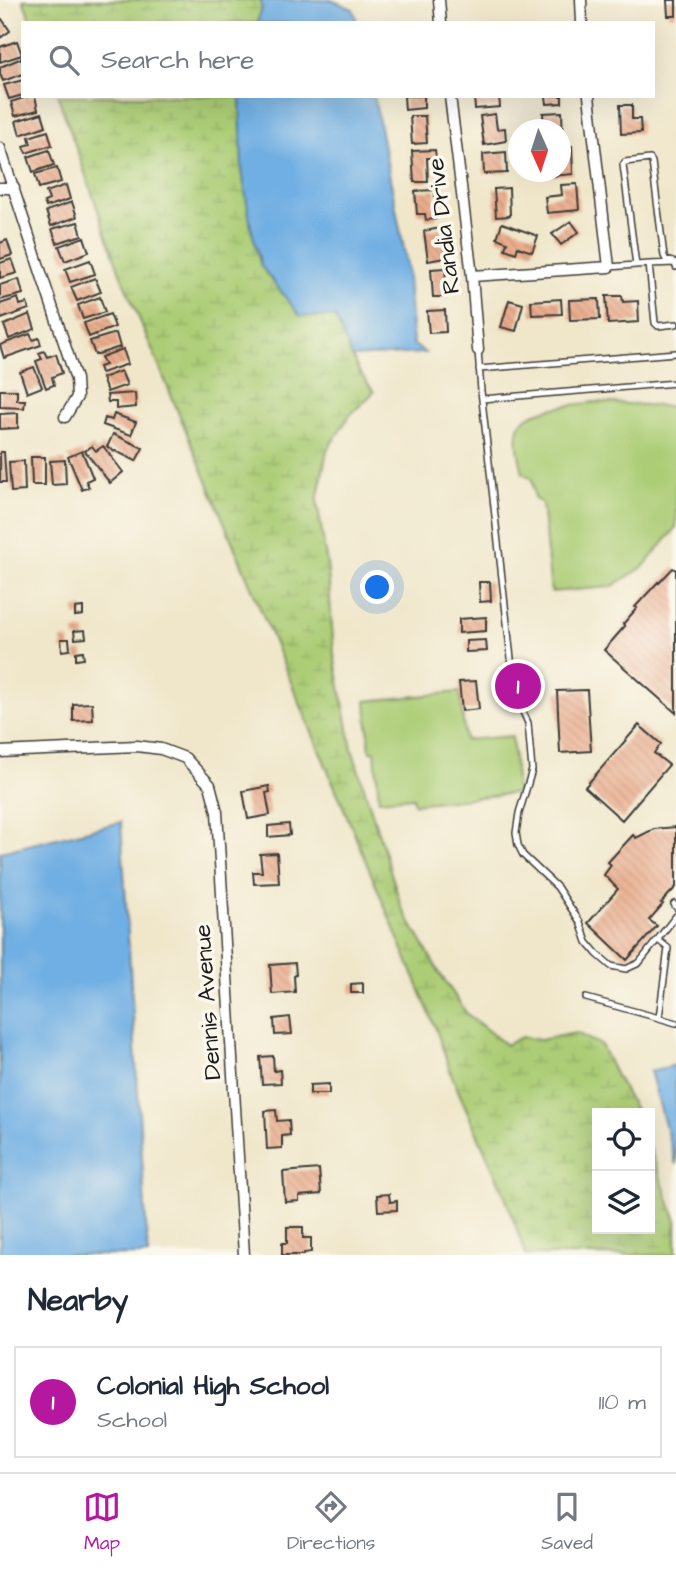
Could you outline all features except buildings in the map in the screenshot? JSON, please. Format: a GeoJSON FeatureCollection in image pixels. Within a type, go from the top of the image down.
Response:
{"type":"FeatureCollection","features":[{"type":"Feature","properties":{"kind":"street"},"geometry":{"type":"LineString","coordinates":[[439,0],[441,21]]}},
{"type":"Feature","properties":{"kind":"street"},"geometry":{"type":"LineString","coordinates":[[581,0],[582,21]]}},
{"type":"Feature","properties":{"kind":"street","name":"Randia Drive"},"geometry":{"type":"LineString","coordinates":[[450,98],[472,276],[478,350]]}},
{"type":"Feature","properties":{"kind":"street"},"geometry":{"type":"LineString","coordinates":[[472,276],[609,267],[589,98]]}},
{"type":"Feature","properties":{"kind":"street"},"geometry":{"type":"LineString","coordinates":[[0,148],[76,379],[77,397],[65,417]]}},
{"type":"Feature","properties":{"kind":"street"},"geometry":{"type":"LineString","coordinates":[[0,188],[14,188]]}},
{"type":"Feature","properties":{"kind":"street","name":"Dennis Avenue"},"geometry":{"type":"LineString","coordinates":[[0,752],[137,746],[161,748],[185,758],[211,785],[217,812],[244,1255]]}},
{"type":"Feature","properties":{"kind":"lane"},"geometry":{"type":"LineString","coordinates":[[636,265],[623,165],[625,162],[650,159],[664,256],[666,260],[676,264]]}},
{"type":"Feature","properties":{"kind":"lane"},"geometry":{"type":"LineString","coordinates":[[649,264],[655,323],[658,326],[676,324]]}},
{"type":"Feature","properties":{"kind":"lane"},"geometry":{"type":"LineString","coordinates":[[609,267],[676,264]]}},
{"type":"Feature","properties":{"kind":"lane"},"geometry":{"type":"LineString","coordinates":[[478,350],[515,694],[528,723],[532,770],[519,813],[516,833],[518,845],[523,855],[558,887],[580,922],[587,942],[611,966],[626,969],[639,964],[676,916]]}},
{"type":"Feature","properties":{"kind":"lane"},"geometry":{"type":"LineString","coordinates":[[479,369],[676,353]]}},
{"type":"Feature","properties":{"kind":"lane"},"geometry":{"type":"LineString","coordinates":[[482,399],[676,383]]}},
{"type":"Feature","properties":{"kind":"lane"},"geometry":{"type":"LineString","coordinates":[[657,940],[668,948],[659,1018]]}},
{"type":"Feature","properties":{"kind":"lane"},"geometry":{"type":"LineString","coordinates":[[586,998],[676,1023]]}},
{"type":"Feature","properties":{"kind":"green space"},"geometry":{"type":"Polygon","coordinates":[[[23,0],[260,0],[262,8],[258,21],[31,21],[23,0]]]}},
{"type":"Feature","properties":{"kind":"green space"},"geometry":{"type":"Polygon","coordinates":[[[59,98],[240,98],[242,171],[335,316],[358,370],[374,392],[350,415],[327,450],[317,501],[328,571],[334,655],[352,749],[402,908],[467,1014],[506,1045],[521,1037],[540,1040],[576,1033],[601,1045],[634,1108],[592,1108],[592,1234],[655,1234],[655,1162],[676,1221],[676,1255],[526,1255],[505,1196],[453,1079],[436,1029],[120,273],[59,98]]]}},
{"type":"Feature","properties":{"kind":"green space"},"geometry":{"type":"Polygon","coordinates":[[[596,402],[676,407],[676,528],[643,567],[611,587],[551,592],[542,503],[535,499],[532,479],[523,473],[518,445],[519,428],[523,421],[541,411],[596,402]]]}},
{"type":"Feature","properties":{"kind":"green space"},"geometry":{"type":"Polygon","coordinates":[[[460,692],[465,740],[512,736],[517,793],[414,804],[413,797],[379,800],[375,751],[370,751],[366,701],[460,692]]]}},
{"type":"Feature","properties":{"kind":"water"},"geometry":{"type":"Polygon","coordinates":[[[260,0],[332,0],[353,9],[357,21],[258,21],[262,8],[260,0]]]}},
{"type":"Feature","properties":{"kind":"water"},"geometry":{"type":"Polygon","coordinates":[[[240,98],[374,98],[407,265],[413,344],[425,353],[352,357],[335,317],[300,316],[261,266],[251,228],[242,171],[240,98]]]}},
{"type":"Feature","properties":{"kind":"water"},"geometry":{"type":"Polygon","coordinates":[[[121,822],[148,1255],[0,1255],[0,852],[121,822]]]}},
{"type":"Feature","properties":{"kind":"water"},"geometry":{"type":"Polygon","coordinates":[[[676,1065],[676,1165],[650,1071],[676,1065]]]}},
{"type":"Feature","properties":{"kind":"place","name":"Colonial High School"},"geometry":{"type":"Point","coordinates":[518,686]}}]}
